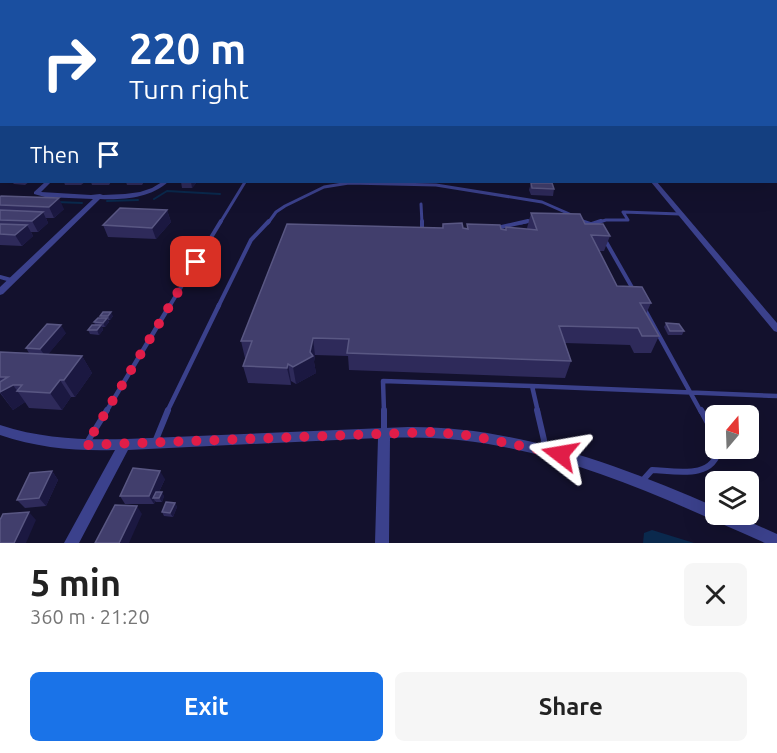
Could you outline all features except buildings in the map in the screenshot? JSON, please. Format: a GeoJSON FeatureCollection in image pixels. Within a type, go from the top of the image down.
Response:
{"type":"FeatureCollection","features":[{"type":"Feature","properties":{"kind":"street"},"geometry":{"type":"LineString","coordinates":[[47,183],[36,193],[100,196],[145,193],[159,188],[164,183]]}},
{"type":"Feature","properties":{"kind":"street"},"geometry":{"type":"LineString","coordinates":[[655,183],[777,330]]}},
{"type":"Feature","properties":{"kind":"street"},"geometry":{"type":"LineString","coordinates":[[0,292],[100,196]]}},
{"type":"Feature","properties":{"kind":"street"},"geometry":{"type":"LineString","coordinates":[[0,430],[57,445],[384,433],[433,432],[473,436],[576,459],[777,541]]}},
{"type":"Feature","properties":{"kind":"street"},"geometry":{"type":"LineString","coordinates":[[382,543],[384,433]]}},
{"type":"Feature","properties":{"kind":"street"},"geometry":{"type":"LineString","coordinates":[[71,543],[125,444]]}},
{"type":"Feature","properties":{"kind":"lane"},"geometry":{"type":"LineString","coordinates":[[86,445],[244,183]]}},
{"type":"Feature","properties":{"kind":"lane"},"geometry":{"type":"LineString","coordinates":[[154,443],[251,240],[276,212],[285,206],[334,185],[436,185],[542,202],[566,211],[579,221]]}},
{"type":"Feature","properties":{"kind":"lane"},"geometry":{"type":"LineString","coordinates":[[421,204],[422,232],[430,233]]}},
{"type":"Feature","properties":{"kind":"lane"},"geometry":{"type":"LineString","coordinates":[[592,224],[606,220],[628,220],[623,212],[681,214]]}},
{"type":"Feature","properties":{"kind":"lane"},"geometry":{"type":"LineString","coordinates":[[493,229],[524,221],[545,220]]}},
{"type":"Feature","properties":{"kind":"lane"},"geometry":{"type":"LineString","coordinates":[[568,221],[592,224],[599,230],[705,418]]}},
{"type":"Feature","properties":{"kind":"lane"},"geometry":{"type":"LineString","coordinates":[[0,277],[12,280]]}},
{"type":"Feature","properties":{"kind":"lane"},"geometry":{"type":"LineString","coordinates":[[384,433],[383,381],[777,396]]}},
{"type":"Feature","properties":{"kind":"lane"},"geometry":{"type":"LineString","coordinates":[[532,386],[544,440],[543,450]]}},
{"type":"Feature","properties":{"kind":"lane"},"geometry":{"type":"LineString","coordinates":[[642,484],[645,475],[652,470],[704,471],[713,466],[718,459]]}},
{"type":"Feature","properties":{"kind":"water"},"geometry":{"type":"Polygon","coordinates":[[[652,530],[694,543],[643,543],[644,533],[652,530]]]}},
{"type":"Feature","properties":{"kind":"waterway"},"geometry":{"type":"LineString","coordinates":[[154,199],[167,191],[220,194]]}},
{"type":"Feature","properties":{"kind":"waterway"},"geometry":{"type":"LineString","coordinates":[[107,201],[138,200]]}},
{"type":"Feature","properties":{"kind":"waterway"},"geometry":{"type":"LineString","coordinates":[[57,202],[82,203]]}},
{"type":"Feature","properties":{"kind":"route"},"geometry":{"type":"LineString","coordinates":[[196,262],[86,445],[433,432],[473,436],[560,454]]}}]}
